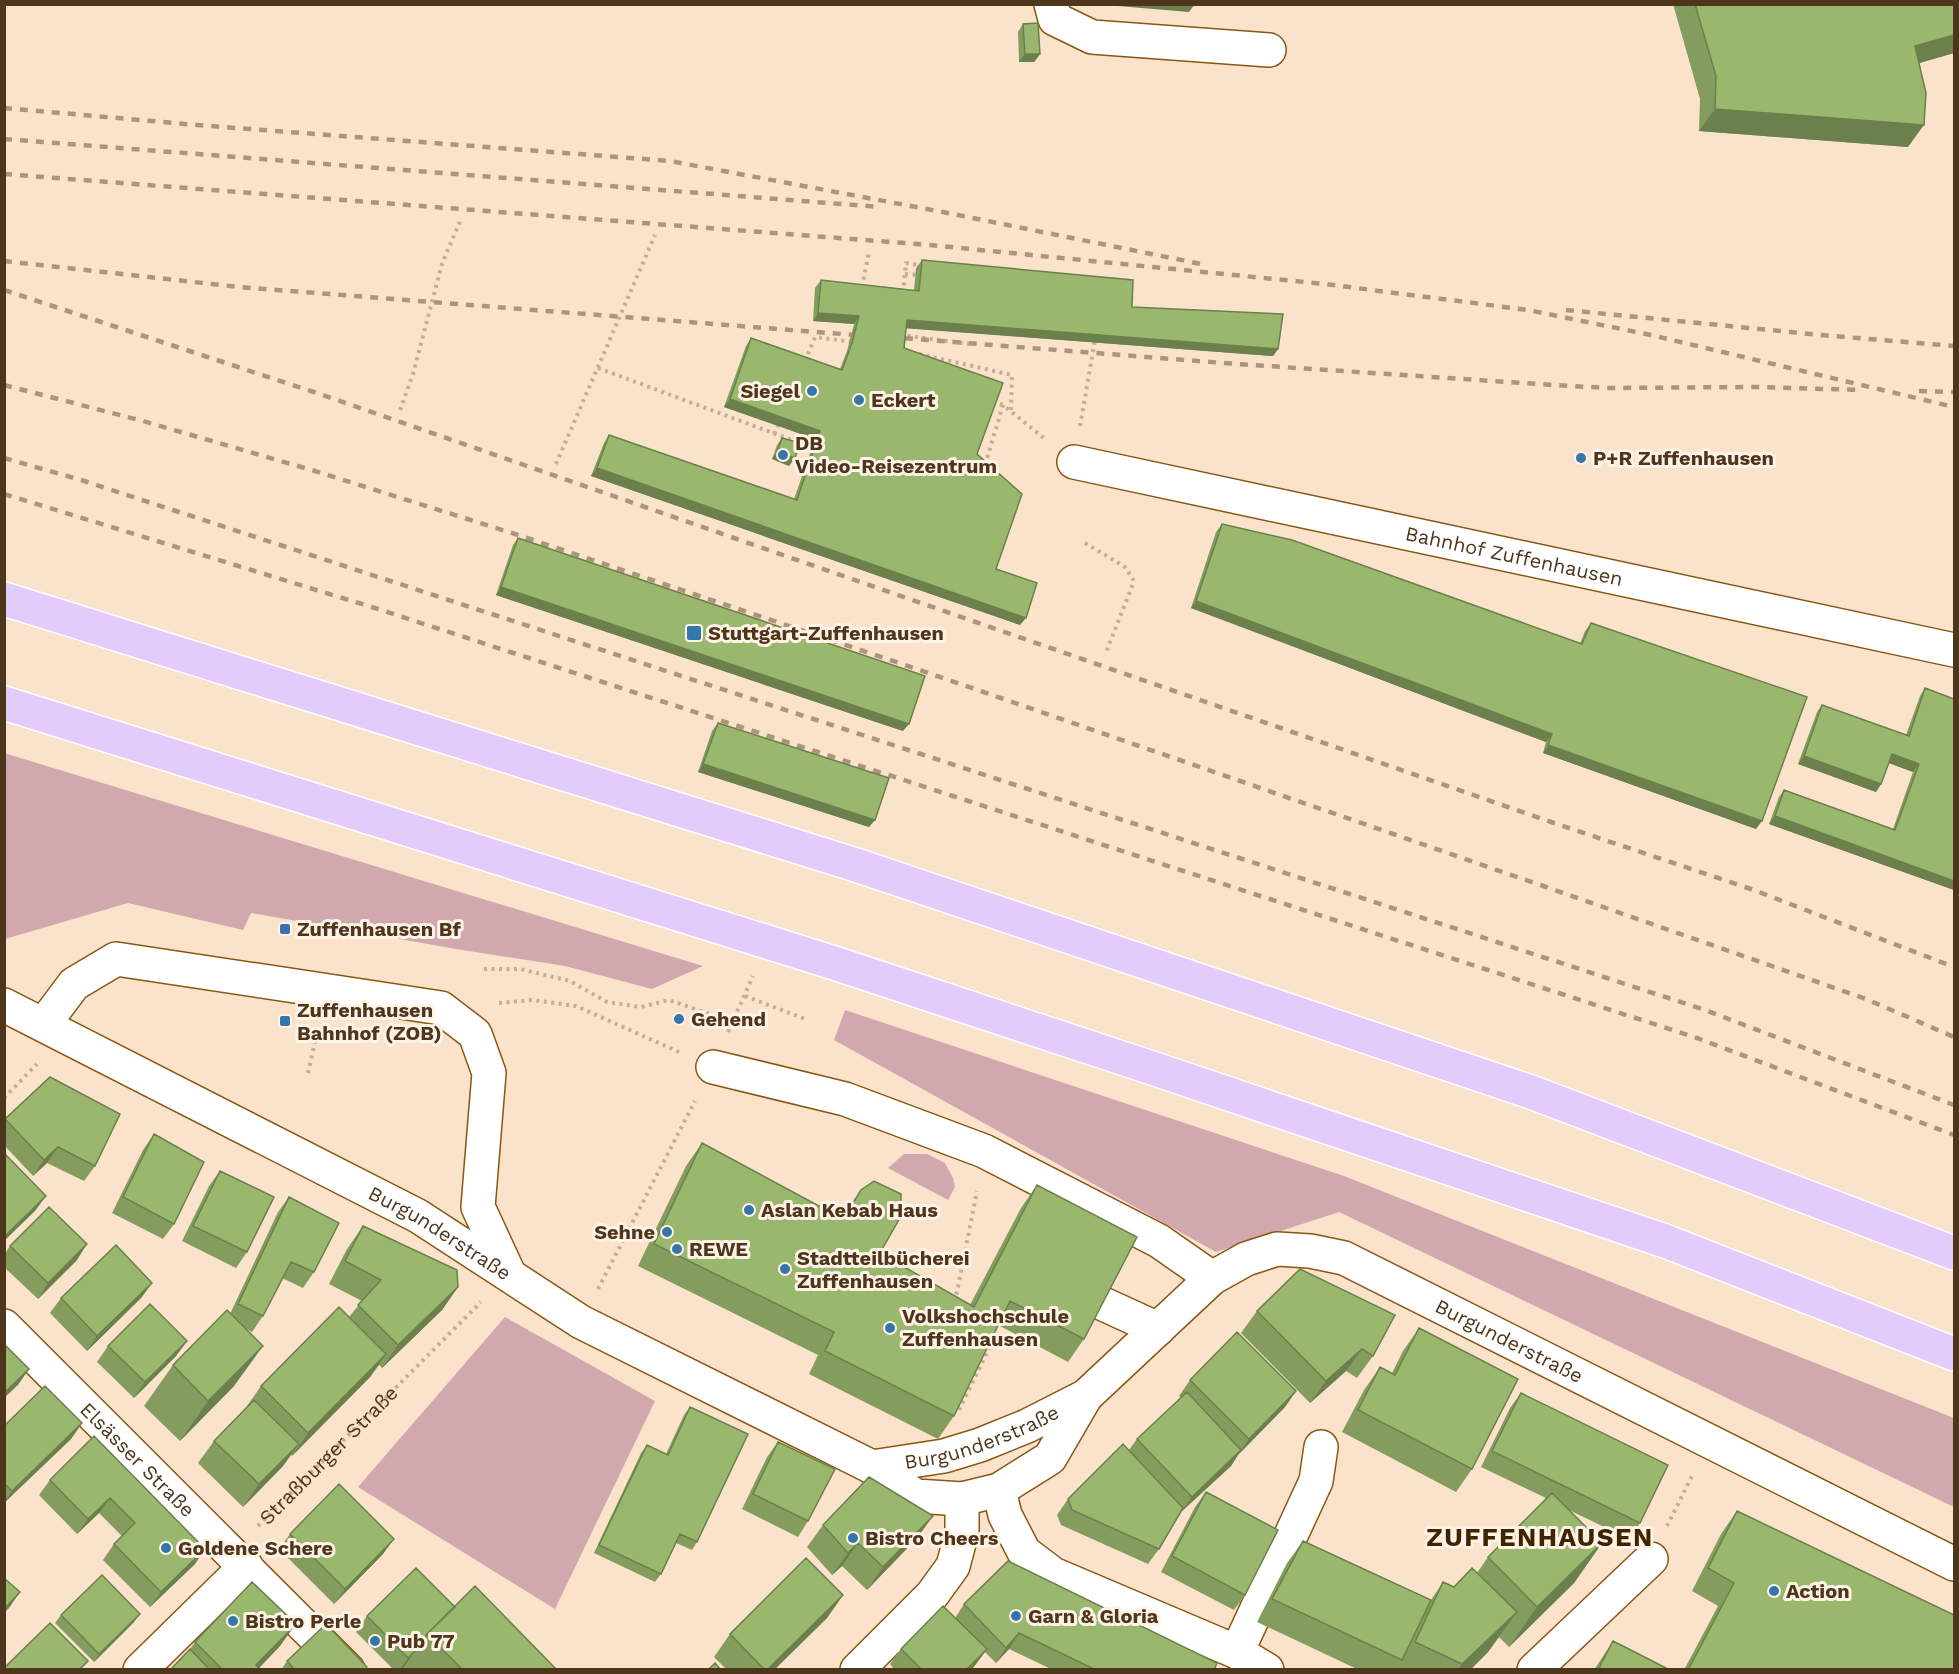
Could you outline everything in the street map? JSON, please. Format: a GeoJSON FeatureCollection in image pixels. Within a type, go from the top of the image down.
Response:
{"type":"FeatureCollection","features":[{"type":"Feature","properties":{"kind":"highway"},"geometry":{"type":"LineString","coordinates":[[4,599],[856,865],[1532,1092],[1954,1252]]}},
{"type":"Feature","properties":{"kind":"highway"},"geometry":{"type":"LineString","coordinates":[[4,703],[831,962],[1149,1067],[1665,1241],[1954,1354]]}},
{"type":"Feature","properties":{"kind":"street"},"geometry":{"type":"LineString","coordinates":[[1053,12],[1092,37],[1269,50]]}},
{"type":"Feature","properties":{"kind":"street","name":"Bahnhof Zuffenhausen"},"geometry":{"type":"LineString","coordinates":[[1074,462],[1954,650]]}},
{"type":"Feature","properties":{"kind":"street"},"geometry":{"type":"LineString","coordinates":[[44,1024],[74,984],[116,959],[441,1008],[475,1034],[489,1073],[478,1207],[509,1274]]}},
{"type":"Feature","properties":{"kind":"street","name":"Burgunderstraße"},"geometry":{"type":"LineString","coordinates":[[4,1005],[418,1216],[581,1322],[872,1467],[916,1496],[962,1499],[999,1490],[1050,1458],[1086,1396]]}},
{"type":"Feature","properties":{"kind":"street"},"geometry":{"type":"LineString","coordinates":[[713,1067],[845,1099],[984,1151],[1159,1241],[1212,1278]]}},
{"type":"Feature","properties":{"kind":"street","name":"Burgunderstraße"},"geometry":{"type":"LineString","coordinates":[[872,1467],[944,1456],[980,1445],[1027,1426],[1086,1396],[1212,1278],[1246,1259],[1277,1249],[1310,1251],[1344,1257],[1954,1564]]}},
{"type":"Feature","properties":{"kind":"street"},"geometry":{"type":"LineString","coordinates":[[1099,1302],[1158,1329]]}},
{"type":"Feature","properties":{"kind":"street","name":"Elsässer Straße"},"geometry":{"type":"LineString","coordinates":[[4,1326],[348,1670]]}},
{"type":"Feature","properties":{"kind":"street"},"geometry":{"type":"LineString","coordinates":[[1237,1652],[1316,1481],[1321,1447]]}},
{"type":"Feature","properties":{"kind":"street"},"geometry":{"type":"LineString","coordinates":[[999,1490],[1005,1515],[1024,1552],[1053,1575],[1237,1652],[1268,1670]]}},
{"type":"Feature","properties":{"kind":"street"},"geometry":{"type":"LineString","coordinates":[[857,1670],[932,1595],[953,1566],[962,1532],[962,1499]]}},
{"type":"Feature","properties":{"kind":"street"},"geometry":{"type":"LineString","coordinates":[[1534,1670],[1651,1559]]}},
{"type":"Feature","properties":{"kind":"street"},"geometry":{"type":"LineString","coordinates":[[140,1670],[246,1566]]}},
{"type":"Feature","properties":{"kind":"path"},"geometry":{"type":"LineString","coordinates":[[400,410],[413,374],[442,264],[461,219]]}},
{"type":"Feature","properties":{"kind":"path"},"geometry":{"type":"LineString","coordinates":[[556,464],[656,235]]}},
{"type":"Feature","properties":{"kind":"path"},"geometry":{"type":"LineString","coordinates":[[860,297],[868,252]]}},
{"type":"Feature","properties":{"kind":"path"},"geometry":{"type":"LineString","coordinates":[[903,301],[906,263],[927,266]]}},
{"type":"Feature","properties":{"kind":"path"},"geometry":{"type":"LineString","coordinates":[[905,274],[927,275]]}},
{"type":"Feature","properties":{"kind":"path"},"geometry":{"type":"LineString","coordinates":[[1100,344],[1101,334]]}},
{"type":"Feature","properties":{"kind":"path"},"geometry":{"type":"LineString","coordinates":[[895,342],[896,335],[971,344]]}},
{"type":"Feature","properties":{"kind":"path"},"geometry":{"type":"LineString","coordinates":[[803,365],[814,337],[856,342]]}},
{"type":"Feature","properties":{"kind":"path"},"geometry":{"type":"LineString","coordinates":[[992,401],[1003,405],[1074,462],[1095,340]]}},
{"type":"Feature","properties":{"kind":"path"},"geometry":{"type":"LineString","coordinates":[[915,353],[1012,375],[1011,411]]}},
{"type":"Feature","properties":{"kind":"path"},"geometry":{"type":"LineString","coordinates":[[598,368],[822,451]]}},
{"type":"Feature","properties":{"kind":"path"},"geometry":{"type":"LineString","coordinates":[[982,474],[1003,405]]}},
{"type":"Feature","properties":{"kind":"path"},"geometry":{"type":"LineString","coordinates":[[774,434],[783,414]]}},
{"type":"Feature","properties":{"kind":"path"},"geometry":{"type":"LineString","coordinates":[[1085,543],[1125,567],[1134,581],[1105,655]]}},
{"type":"Feature","properties":{"kind":"path"},"geometry":{"type":"LineString","coordinates":[[484,969],[520,969],[570,981],[607,1002],[641,1007],[669,1000],[733,1022]]}},
{"type":"Feature","properties":{"kind":"path"},"geometry":{"type":"LineString","coordinates":[[581,1322],[713,1067],[753,975]]}},
{"type":"Feature","properties":{"kind":"path"},"geometry":{"type":"LineString","coordinates":[[745,996],[808,1020]]}},
{"type":"Feature","properties":{"kind":"path"},"geometry":{"type":"LineString","coordinates":[[441,1008],[533,1000],[576,1006],[713,1067]]}},
{"type":"Feature","properties":{"kind":"path"},"geometry":{"type":"LineString","coordinates":[[308,1073],[318,1028]]}},
{"type":"Feature","properties":{"kind":"path"},"geometry":{"type":"LineString","coordinates":[[955,1305],[984,1151]]}},
{"type":"Feature","properties":{"kind":"path","name":"Straßburger Straße"},"geometry":{"type":"LineString","coordinates":[[246,1566],[258,1525],[509,1274]]}},
{"type":"Feature","properties":{"kind":"path"},"geometry":{"type":"LineString","coordinates":[[956,1417],[992,1342]]}},
{"type":"Feature","properties":{"kind":"path"},"geometry":{"type":"LineString","coordinates":[[1651,1559],[1709,1442]]}},
{"type":"Feature","properties":{"kind":"shaded area"},"geometry":{"type":"Polygon","coordinates":[[[4,753],[703,966],[652,989],[565,966],[251,913],[243,930],[128,903],[5,939],[4,753]]]}},
{"type":"Feature","properties":{"kind":"shaded area"},"geometry":{"type":"Polygon","coordinates":[[[845,1010],[1344,1176],[1954,1418],[1954,1507],[1339,1212],[1216,1252],[834,1040],[845,1010]]]}},
{"type":"Feature","properties":{"kind":"shaded area"},"geometry":{"type":"Polygon","coordinates":[[[904,1154],[927,1154],[945,1163],[955,1187],[948,1200],[888,1168],[904,1154]]]}},
{"type":"Feature","properties":{"kind":"shaded area"},"geometry":{"type":"Polygon","coordinates":[[[505,1317],[655,1401],[555,1609],[358,1487],[505,1317]]]}},
{"type":"Feature","properties":{"kind":"building"},"geometry":{"type":"Polygon","coordinates":[[[1695,4],[1954,4],[1954,35],[1915,46],[1926,93],[1924,125],[1715,109],[1716,76],[1695,4]]]}},
{"type":"Feature","properties":{"kind":"building"},"geometry":{"type":"Polygon","coordinates":[[[1038,23],[1040,54],[1025,54],[1023,24],[1038,23]]]}},
{"type":"Feature","properties":{"kind":"building"},"geometry":{"type":"Polygon","coordinates":[[[922,260],[1133,280],[1132,307],[1283,314],[1278,349],[907,320],[904,348],[1003,383],[977,454],[1022,494],[996,569],[1037,583],[1026,618],[597,468],[609,435],[797,500],[820,431],[730,399],[751,338],[842,370],[859,316],[818,313],[821,280],[919,291],[922,260]]]}},
{"type":"Feature","properties":{"kind":"building"},"geometry":{"type":"Polygon","coordinates":[[[782,438],[800,443],[795,458],[777,452],[782,438]]]}},
{"type":"Feature","properties":{"kind":"building"},"geometry":{"type":"Polygon","coordinates":[[[1222,524],[1292,540],[1582,644],[1591,623],[1807,697],[1762,821],[1548,745],[1552,734],[1196,601],[1222,524]]]}},
{"type":"Feature","properties":{"kind":"building"},"geometry":{"type":"Polygon","coordinates":[[[518,538],[925,676],[909,724],[501,587],[518,538]]]}},
{"type":"Feature","properties":{"kind":"building"},"geometry":{"type":"Polygon","coordinates":[[[1925,688],[1954,699],[1954,881],[1775,816],[1784,790],[1895,830],[1919,764],[1892,754],[1881,784],[1804,756],[1822,705],[1909,736],[1925,688]]]}},
{"type":"Feature","properties":{"kind":"building"},"geometry":{"type":"Polygon","coordinates":[[[718,723],[889,778],[875,820],[703,764],[718,723]]]}},
{"type":"Feature","properties":{"kind":"building"},"geometry":{"type":"Polygon","coordinates":[[[50,1077],[120,1114],[95,1166],[58,1147],[44,1160],[5,1119],[50,1077]]]}},
{"type":"Feature","properties":{"kind":"building"},"geometry":{"type":"Polygon","coordinates":[[[154,1134],[204,1162],[174,1224],[123,1197],[154,1134]]]}},
{"type":"Feature","properties":{"kind":"building"},"geometry":{"type":"Polygon","coordinates":[[[702,1143],[843,1219],[861,1190],[874,1181],[901,1194],[901,1216],[880,1253],[974,1307],[1037,1185],[1137,1237],[1084,1339],[1010,1301],[954,1416],[825,1351],[834,1332],[654,1244],[702,1143]]]}},
{"type":"Feature","properties":{"kind":"building"},"geometry":{"type":"Polygon","coordinates":[[[4,1153],[46,1196],[4,1237],[4,1153]]]}},
{"type":"Feature","properties":{"kind":"building"},"geometry":{"type":"Polygon","coordinates":[[[220,1171],[274,1197],[247,1252],[193,1226],[220,1171]]]}},
{"type":"Feature","properties":{"kind":"building"},"geometry":{"type":"Polygon","coordinates":[[[289,1197],[339,1223],[314,1272],[291,1262],[263,1316],[238,1304],[289,1197]]]}},
{"type":"Feature","properties":{"kind":"building"},"geometry":{"type":"Polygon","coordinates":[[[49,1207],[87,1244],[48,1283],[10,1246],[49,1207]]]}},
{"type":"Feature","properties":{"kind":"building"},"geometry":{"type":"Polygon","coordinates":[[[363,1226],[457,1270],[458,1287],[398,1345],[358,1305],[381,1280],[345,1261],[363,1226]]]}},
{"type":"Feature","properties":{"kind":"building"},"geometry":{"type":"Polygon","coordinates":[[[116,1245],[152,1283],[97,1336],[61,1298],[116,1245]]]}},
{"type":"Feature","properties":{"kind":"building"},"geometry":{"type":"Polygon","coordinates":[[[1300,1269],[1395,1315],[1373,1356],[1362,1349],[1326,1381],[1257,1311],[1300,1269]]]}},
{"type":"Feature","properties":{"kind":"building"},"geometry":{"type":"Polygon","coordinates":[[[150,1304],[187,1341],[145,1382],[108,1346],[150,1304]]]}},
{"type":"Feature","properties":{"kind":"building"},"geometry":{"type":"Polygon","coordinates":[[[339,1307],[386,1354],[308,1433],[261,1386],[339,1307]]]}},
{"type":"Feature","properties":{"kind":"building"},"geometry":{"type":"Polygon","coordinates":[[[227,1310],[263,1346],[208,1401],[173,1365],[227,1310]]]}},
{"type":"Feature","properties":{"kind":"building"},"geometry":{"type":"Polygon","coordinates":[[[1419,1328],[1518,1379],[1472,1469],[1358,1410],[1380,1367],[1395,1375],[1419,1328]]]}},
{"type":"Feature","properties":{"kind":"building"},"geometry":{"type":"Polygon","coordinates":[[[1237,1332],[1296,1391],[1249,1439],[1190,1380],[1237,1332]]]}},
{"type":"Feature","properties":{"kind":"building"},"geometry":{"type":"Polygon","coordinates":[[[4,1344],[29,1369],[4,1393],[4,1344]]]}},
{"type":"Feature","properties":{"kind":"building"},"geometry":{"type":"Polygon","coordinates":[[[45,1386],[82,1423],[12,1491],[4,1483],[4,1426],[45,1386]]]}},
{"type":"Feature","properties":{"kind":"building"},"geometry":{"type":"Polygon","coordinates":[[[1187,1392],[1241,1450],[1192,1497],[1137,1439],[1187,1392]]]}},
{"type":"Feature","properties":{"kind":"building"},"geometry":{"type":"Polygon","coordinates":[[[1521,1393],[1668,1465],[1640,1523],[1492,1451],[1521,1393]]]}},
{"type":"Feature","properties":{"kind":"building"},"geometry":{"type":"Polygon","coordinates":[[[254,1400],[299,1444],[259,1484],[214,1441],[254,1400]]]}},
{"type":"Feature","properties":{"kind":"building"},"geometry":{"type":"Polygon","coordinates":[[[690,1407],[748,1434],[697,1542],[680,1534],[661,1574],[599,1545],[647,1445],[668,1455],[690,1407]]]}},
{"type":"Feature","properties":{"kind":"building"},"geometry":{"type":"Polygon","coordinates":[[[94,1436],[205,1549],[161,1592],[114,1544],[135,1523],[110,1498],[88,1519],[50,1480],[94,1436]]]}},
{"type":"Feature","properties":{"kind":"building"},"geometry":{"type":"Polygon","coordinates":[[[778,1442],[835,1469],[808,1521],[753,1494],[778,1442]]]}},
{"type":"Feature","properties":{"kind":"building"},"geometry":{"type":"Polygon","coordinates":[[[1123,1444],[1183,1508],[1159,1549],[1072,1510],[1068,1499],[1123,1444]]]}},
{"type":"Feature","properties":{"kind":"building"},"geometry":{"type":"Polygon","coordinates":[[[869,1477],[933,1516],[883,1567],[858,1543],[848,1553],[823,1525],[869,1477]]]}},
{"type":"Feature","properties":{"kind":"building"},"geometry":{"type":"Polygon","coordinates":[[[339,1484],[394,1539],[345,1589],[290,1534],[339,1484]]]}},
{"type":"Feature","properties":{"kind":"building"},"geometry":{"type":"Polygon","coordinates":[[[1206,1492],[1278,1530],[1245,1595],[1172,1556],[1206,1492]]]}},
{"type":"Feature","properties":{"kind":"building"},"geometry":{"type":"Polygon","coordinates":[[[1552,1493],[1602,1543],[1537,1607],[1488,1557],[1552,1493]]]}},
{"type":"Feature","properties":{"kind":"building"},"geometry":{"type":"Polygon","coordinates":[[[1737,1511],[1954,1615],[1954,1670],[1688,1670],[1734,1583],[1708,1568],[1737,1511]]]}},
{"type":"Feature","properties":{"kind":"building"},"geometry":{"type":"Polygon","coordinates":[[[1303,1541],[1431,1600],[1402,1660],[1272,1599],[1303,1541]]]}},
{"type":"Feature","properties":{"kind":"building"},"geometry":{"type":"Polygon","coordinates":[[[806,1558],[843,1595],[765,1670],[730,1634],[806,1558]]]}},
{"type":"Feature","properties":{"kind":"building"},"geometry":{"type":"Polygon","coordinates":[[[1008,1561],[1217,1663],[1214,1670],[1096,1670],[1019,1633],[1006,1648],[964,1604],[1008,1561]]]}},
{"type":"Feature","properties":{"kind":"building"},"geometry":{"type":"Polygon","coordinates":[[[416,1568],[455,1607],[427,1634],[408,1658],[367,1616],[416,1568]]]}},
{"type":"Feature","properties":{"kind":"building"},"geometry":{"type":"Polygon","coordinates":[[[1472,1568],[1517,1612],[1462,1664],[1415,1642],[1443,1582],[1454,1587],[1472,1568]]]}},
{"type":"Feature","properties":{"kind":"building"},"geometry":{"type":"Polygon","coordinates":[[[102,1575],[140,1614],[99,1654],[61,1615],[102,1575]]]}},
{"type":"Feature","properties":{"kind":"building"},"geometry":{"type":"Polygon","coordinates":[[[4,1578],[20,1592],[4,1609],[4,1578]]]}},
{"type":"Feature","properties":{"kind":"building"},"geometry":{"type":"Polygon","coordinates":[[[252,1582],[296,1624],[256,1665],[261,1670],[223,1670],[195,1642],[252,1582]]]}},
{"type":"Feature","properties":{"kind":"building"},"geometry":{"type":"Polygon","coordinates":[[[475,1586],[557,1670],[463,1670],[427,1634],[475,1586]]]}},
{"type":"Feature","properties":{"kind":"building"},"geometry":{"type":"Polygon","coordinates":[[[943,1606],[987,1649],[966,1670],[922,1670],[901,1649],[943,1606]]]}},
{"type":"Feature","properties":{"kind":"building"},"geometry":{"type":"Polygon","coordinates":[[[50,1623],[88,1661],[79,1670],[4,1670],[4,1668],[50,1623]]]}},
{"type":"Feature","properties":{"kind":"building"},"geometry":{"type":"Polygon","coordinates":[[[326,1624],[367,1667],[365,1670],[295,1670],[287,1661],[326,1624]]]}},
{"type":"Feature","properties":{"kind":"building"},"geometry":{"type":"Polygon","coordinates":[[[1613,1641],[1670,1670],[1598,1670],[1613,1641]]]}},
{"type":"Feature","properties":{"kind":"building"},"geometry":{"type":"Polygon","coordinates":[[[190,1649],[210,1670],[170,1670],[190,1649]]]}},
{"type":"Feature","properties":{"kind":"building"},"geometry":{"type":"Polygon","coordinates":[[[715,1663],[721,1670],[708,1670],[715,1663]]]}},
{"type":"Feature","properties":{"kind":"railway"},"geometry":{"type":"LineString","coordinates":[[4,108],[670,161],[943,212],[1201,264]]}},
{"type":"Feature","properties":{"kind":"railway"},"geometry":{"type":"LineString","coordinates":[[4,139],[880,207]]}},
{"type":"Feature","properties":{"kind":"railway"},"geometry":{"type":"LineString","coordinates":[[4,174],[930,245],[1325,284],[1528,310],[1651,335],[1954,407]]}},
{"type":"Feature","properties":{"kind":"railway"},"geometry":{"type":"LineString","coordinates":[[4,261],[239,287],[868,336]]}},
{"type":"Feature","properties":{"kind":"railway"},"geometry":{"type":"LineString","coordinates":[[4,290],[314,392],[1554,823],[1751,889],[1954,967]]}},
{"type":"Feature","properties":{"kind":"railway"},"geometry":{"type":"LineString","coordinates":[[1566,310],[1954,346]]}},
{"type":"Feature","properties":{"kind":"railway"},"geometry":{"type":"LineString","coordinates":[[889,337],[1237,364],[1608,388],[1758,387],[1862,390]]}},
{"type":"Feature","properties":{"kind":"railway"},"geometry":{"type":"LineString","coordinates":[[4,385],[143,421],[315,471],[515,534],[917,669],[1546,887],[1866,999],[1954,1037]]}},
{"type":"Feature","properties":{"kind":"railway"},"geometry":{"type":"LineString","coordinates":[[1919,391],[1954,392]]}},
{"type":"Feature","properties":{"kind":"railway"},"geometry":{"type":"LineString","coordinates":[[4,458],[81,480],[1705,1010],[1954,1105]]}},
{"type":"Feature","properties":{"kind":"railway"},"geometry":{"type":"LineString","coordinates":[[4,494],[375,608],[1697,1038],[1954,1135]]}},
{"type":"Feature","properties":{"kind":"place","name":"Siegel"},"geometry":{"type":"Point","coordinates":[812,391]}},
{"type":"Feature","properties":{"kind":"place","name":"Eckert"},"geometry":{"type":"Point","coordinates":[859,400]}},
{"type":"Feature","properties":{"kind":"place","name":"DB Video-Reisezentrum"},"geometry":{"type":"Point","coordinates":[783,455]}},
{"type":"Feature","properties":{"kind":"place","name":"P+R Zuffenhausen"},"geometry":{"type":"Point","coordinates":[1581,458]}},
{"type":"Feature","properties":{"kind":"place","name":"Stuttgart-Zuffenhausen"},"geometry":{"type":"Point","coordinates":[694,633]}},
{"type":"Feature","properties":{"kind":"place","name":"Zuffenhausen Bf"},"geometry":{"type":"Point","coordinates":[285,929]}},
{"type":"Feature","properties":{"kind":"place","name":"Gehend"},"geometry":{"type":"Point","coordinates":[679,1019]}},
{"type":"Feature","properties":{"kind":"place","name":"Zuffenhausen Bahnhof (ZOB)"},"geometry":{"type":"Point","coordinates":[285,1021]}},
{"type":"Feature","properties":{"kind":"place","name":"Aslan Kebab Haus"},"geometry":{"type":"Point","coordinates":[749,1210]}},
{"type":"Feature","properties":{"kind":"place","name":"Sehne"},"geometry":{"type":"Point","coordinates":[667,1232]}},
{"type":"Feature","properties":{"kind":"place","name":"REWE"},"geometry":{"type":"Point","coordinates":[677,1249]}},
{"type":"Feature","properties":{"kind":"place","name":"Stadtteilbücherei Zuffenhausen"},"geometry":{"type":"Point","coordinates":[785,1269]}},
{"type":"Feature","properties":{"kind":"place","name":"Volkshochschule Zuffenhausen"},"geometry":{"type":"Point","coordinates":[890,1328]}},
{"type":"Feature","properties":{"kind":"place","name":"Bistro Cheers"},"geometry":{"type":"Point","coordinates":[853,1538]}},
{"type":"Feature","properties":{"kind":"place","name":"Goldene Schere"},"geometry":{"type":"Point","coordinates":[166,1548]}},
{"type":"Feature","properties":{"kind":"place","name":"Action"},"geometry":{"type":"Point","coordinates":[1774,1591]}},
{"type":"Feature","properties":{"kind":"place","name":"Garn & Gloria"},"geometry":{"type":"Point","coordinates":[1016,1616]}},
{"type":"Feature","properties":{"kind":"place","name":"Bistro Perle"},"geometry":{"type":"Point","coordinates":[233,1621]}},
{"type":"Feature","properties":{"kind":"place","name":"Pub 77"},"geometry":{"type":"Point","coordinates":[375,1641]}},
{"type":"Feature","properties":{"kind":"district","name":"ZUFFENHAUSEN"},"geometry":{"type":"Point","coordinates":[1540,1537]}}]}
